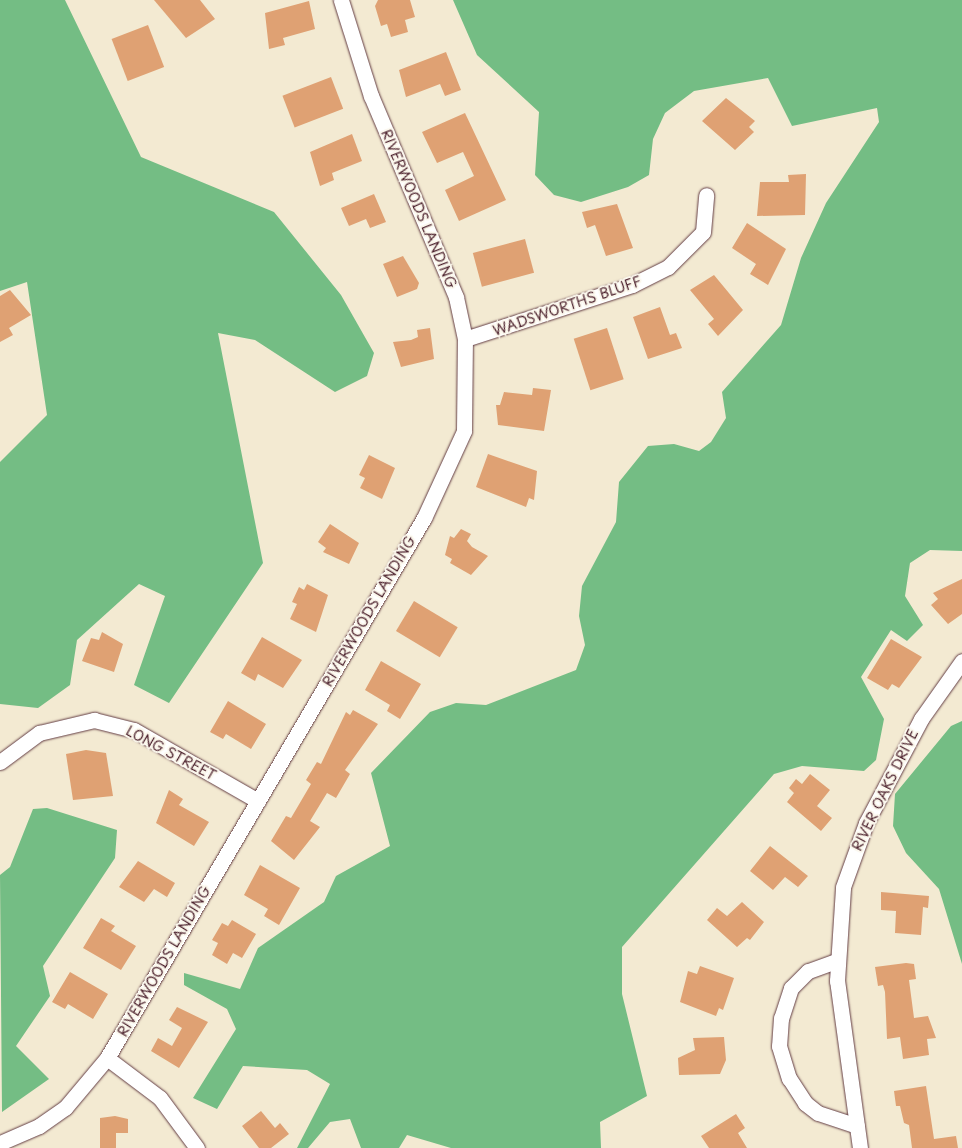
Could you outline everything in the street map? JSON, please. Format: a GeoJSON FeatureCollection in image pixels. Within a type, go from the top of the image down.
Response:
{"type":"FeatureCollection","features":[{"type":"Feature","properties":{"kind":"street","name":"RIVERWOODS LANDING"},"geometry":{"type":"LineString","coordinates":[[0,1143],[39,1126],[65,1108],[107,1058],[440,487],[464,431],[465,338],[449,276],[371,96],[341,0]]}},
{"type":"Feature","properties":{"kind":"street","name":"WADSWORTHS BLUFF"},"geometry":{"type":"LineString","coordinates":[[465,338],[632,285],[668,266],[703,232],[706,195]]}},
{"type":"Feature","properties":{"kind":"street","name":"RIVER OAKS DRIVE"},"geometry":{"type":"LineString","coordinates":[[860,1148],[836,961],[843,887],[863,830],[932,698],[962,661]]}},
{"type":"Feature","properties":{"kind":"street","name":"LONG STREET"},"geometry":{"type":"LineString","coordinates":[[0,762],[39,733],[94,720],[134,730],[258,802]]}},
{"type":"Feature","properties":{"kind":"street"},"geometry":{"type":"LineString","coordinates":[[836,961],[808,971],[791,988],[781,1018],[779,1046],[789,1078],[805,1102],[818,1113],[857,1126]]}},
{"type":"Feature","properties":{"kind":"street"},"geometry":{"type":"LineString","coordinates":[[107,1058],[160,1098],[197,1148]]}},
{"type":"Feature","properties":{"kind":"green space"},"geometry":{"type":"Polygon","coordinates":[[[0,0],[65,0],[141,157],[274,212],[341,295],[374,353],[367,376],[335,392],[255,340],[218,333],[263,563],[169,703],[134,685],[165,596],[139,584],[77,640],[70,685],[38,708],[0,704],[0,462],[47,415],[27,282],[0,291],[0,0]]]}},
{"type":"Feature","properties":{"kind":"green space"},"geometry":{"type":"Polygon","coordinates":[[[453,0],[962,0],[962,551],[930,550],[910,563],[905,596],[923,625],[907,641],[891,630],[861,677],[884,719],[876,760],[864,771],[802,766],[774,774],[622,947],[622,994],[647,1096],[600,1122],[601,1148],[451,1148],[407,1135],[399,1148],[361,1148],[350,1119],[330,1122],[308,1148],[297,1148],[330,1084],[307,1070],[243,1066],[217,1109],[193,1098],[236,1029],[227,1009],[184,985],[184,973],[240,989],[258,948],[324,902],[336,876],[390,846],[371,773],[430,712],[456,703],[486,705],[576,670],[585,645],[579,616],[582,586],[616,522],[619,482],[648,446],[674,444],[699,451],[711,442],[726,418],[722,392],[781,325],[801,258],[826,203],[879,122],[877,108],[792,126],[768,78],[694,91],[665,113],[653,139],[649,175],[628,187],[581,202],[554,195],[535,175],[539,112],[477,55],[453,0]]]}},
{"type":"Feature","properties":{"kind":"green space"},"geometry":{"type":"Polygon","coordinates":[[[962,721],[962,964],[939,889],[906,853],[893,826],[895,794],[951,726],[962,721]]]}},
{"type":"Feature","properties":{"kind":"green space"},"geometry":{"type":"Polygon","coordinates":[[[47,808],[117,830],[115,858],[43,966],[50,996],[16,1046],[49,1079],[2,1112],[0,875],[10,867],[33,809],[47,808]]]}},
{"type":"Feature","properties":{"kind":"building"},"geometry":{"type":"Polygon","coordinates":[[[154,0],[200,0],[215,19],[186,38],[154,0]]]}},
{"type":"Feature","properties":{"kind":"building"},"geometry":{"type":"Polygon","coordinates":[[[378,0],[410,0],[415,17],[405,20],[408,32],[391,37],[387,24],[381,26],[375,6],[378,0]]]}},
{"type":"Feature","properties":{"kind":"building"},"geometry":{"type":"Polygon","coordinates":[[[309,1],[315,29],[283,38],[285,45],[269,49],[265,13],[309,1]]]}},
{"type":"Feature","properties":{"kind":"building"},"geometry":{"type":"Polygon","coordinates":[[[148,25],[164,67],[128,81],[112,39],[148,25]]]}},
{"type":"Feature","properties":{"kind":"building"},"geometry":{"type":"Polygon","coordinates":[[[446,52],[461,90],[445,96],[440,84],[406,97],[399,70],[446,52]]]}},
{"type":"Feature","properties":{"kind":"building"},"geometry":{"type":"Polygon","coordinates":[[[331,77],[343,109],[295,127],[282,96],[331,77]]]}},
{"type":"Feature","properties":{"kind":"building"},"geometry":{"type":"Polygon","coordinates":[[[726,98],[755,121],[749,127],[754,132],[735,150],[702,121],[726,98]]]}},
{"type":"Feature","properties":{"kind":"building"},"geometry":{"type":"Polygon","coordinates":[[[465,113],[506,200],[459,221],[445,190],[474,176],[463,152],[437,163],[422,132],[465,113]]]}},
{"type":"Feature","properties":{"kind":"building"},"geometry":{"type":"Polygon","coordinates":[[[352,134],[362,161],[332,173],[334,180],[320,186],[310,152],[352,134]]]}},
{"type":"Feature","properties":{"kind":"building"},"geometry":{"type":"Polygon","coordinates":[[[806,174],[805,215],[757,216],[760,182],[789,182],[788,175],[806,174]]]}},
{"type":"Feature","properties":{"kind":"building"},"geometry":{"type":"Polygon","coordinates":[[[374,194],[386,222],[370,228],[366,219],[349,226],[341,208],[374,194]]]}},
{"type":"Feature","properties":{"kind":"building"},"geometry":{"type":"Polygon","coordinates":[[[617,204],[633,248],[606,256],[595,225],[587,228],[582,212],[617,204]]]}},
{"type":"Feature","properties":{"kind":"building"},"geometry":{"type":"Polygon","coordinates":[[[747,223],[786,249],[768,285],[750,274],[756,264],[732,248],[747,223]]]}},
{"type":"Feature","properties":{"kind":"building"},"geometry":{"type":"Polygon","coordinates":[[[525,239],[534,273],[482,287],[473,253],[525,239]]]}},
{"type":"Feature","properties":{"kind":"building"},"geometry":{"type":"Polygon","coordinates":[[[403,256],[419,283],[417,289],[397,297],[383,264],[403,256]]]}},
{"type":"Feature","properties":{"kind":"building"},"geometry":{"type":"Polygon","coordinates":[[[714,275],[743,310],[718,336],[708,324],[714,319],[690,290],[714,275]]]}},
{"type":"Feature","properties":{"kind":"building"},"geometry":{"type":"Polygon","coordinates":[[[10,290],[31,315],[9,328],[13,335],[0,342],[0,296],[10,290]]]}},
{"type":"Feature","properties":{"kind":"building"},"geometry":{"type":"Polygon","coordinates":[[[660,307],[670,335],[676,333],[682,348],[648,359],[633,317],[660,307]]]}},
{"type":"Feature","properties":{"kind":"building"},"geometry":{"type":"Polygon","coordinates":[[[430,328],[434,359],[401,367],[393,342],[411,340],[418,337],[417,330],[430,328]]]}},
{"type":"Feature","properties":{"kind":"building"},"geometry":{"type":"Polygon","coordinates":[[[607,328],[624,379],[590,390],[574,339],[607,328]]]}},
{"type":"Feature","properties":{"kind":"building"},"geometry":{"type":"Polygon","coordinates":[[[533,388],[551,390],[544,431],[498,425],[496,405],[500,405],[504,392],[532,395],[533,388]]]}},
{"type":"Feature","properties":{"kind":"building"},"geometry":{"type":"Polygon","coordinates":[[[488,454],[537,471],[534,500],[529,498],[526,507],[476,487],[488,454]]]}},
{"type":"Feature","properties":{"kind":"building"},"geometry":{"type":"Polygon","coordinates":[[[369,455],[395,468],[382,499],[360,488],[365,478],[359,475],[369,455]]]}},
{"type":"Feature","properties":{"kind":"building"},"geometry":{"type":"Polygon","coordinates":[[[330,524],[359,543],[349,564],[323,552],[326,548],[318,542],[330,524]]]}},
{"type":"Feature","properties":{"kind":"building"},"geometry":{"type":"Polygon","coordinates":[[[461,529],[471,534],[467,541],[472,547],[488,556],[471,575],[450,563],[452,559],[445,555],[450,536],[454,538],[461,529]]]}},
{"type":"Feature","properties":{"kind":"building"},"geometry":{"type":"Polygon","coordinates":[[[962,579],[962,614],[948,624],[931,605],[938,599],[933,593],[962,579]]]}},
{"type":"Feature","properties":{"kind":"building"},"geometry":{"type":"Polygon","coordinates":[[[307,584],[328,595],[316,632],[290,619],[297,604],[292,602],[299,587],[304,590],[307,584]]]}},
{"type":"Feature","properties":{"kind":"building"},"geometry":{"type":"Polygon","coordinates":[[[414,601],[458,627],[440,657],[396,631],[414,601]]]}},
{"type":"Feature","properties":{"kind":"building"},"geometry":{"type":"Polygon","coordinates":[[[102,632],[123,644],[114,672],[82,661],[91,638],[99,640],[102,632]]]}},
{"type":"Feature","properties":{"kind":"building"},"geometry":{"type":"Polygon","coordinates":[[[262,637],[302,660],[283,688],[258,674],[255,681],[241,673],[262,637]]]}},
{"type":"Feature","properties":{"kind":"building"},"geometry":{"type":"Polygon","coordinates":[[[891,639],[922,657],[899,688],[892,684],[888,690],[867,678],[891,639]]]}},
{"type":"Feature","properties":{"kind":"building"},"geometry":{"type":"Polygon","coordinates":[[[381,661],[421,684],[400,719],[387,711],[390,705],[365,690],[381,661]]]}},
{"type":"Feature","properties":{"kind":"building"},"geometry":{"type":"Polygon","coordinates":[[[228,701],[266,724],[251,749],[226,734],[223,739],[210,732],[228,701]]]}},
{"type":"Feature","properties":{"kind":"building"},"geometry":{"type":"Polygon","coordinates":[[[353,710],[378,724],[345,770],[350,774],[336,798],[327,793],[310,821],[320,827],[294,860],[271,841],[286,816],[291,818],[311,784],[306,780],[317,762],[321,764],[346,712],[350,715],[353,710]]]}},
{"type":"Feature","properties":{"kind":"building"},"geometry":{"type":"Polygon","coordinates":[[[86,750],[106,753],[113,796],[73,800],[66,754],[86,750]]]}},
{"type":"Feature","properties":{"kind":"building"},"geometry":{"type":"Polygon","coordinates":[[[810,774],[830,790],[817,806],[832,818],[821,831],[787,802],[794,793],[789,788],[796,779],[802,784],[810,774]]]}},
{"type":"Feature","properties":{"kind":"building"},"geometry":{"type":"Polygon","coordinates":[[[169,790],[183,799],[179,805],[209,822],[194,846],[156,823],[169,790]]]}},
{"type":"Feature","properties":{"kind":"building"},"geometry":{"type":"Polygon","coordinates":[[[770,846],[808,876],[798,887],[785,877],[773,890],[750,871],[770,846]]]}},
{"type":"Feature","properties":{"kind":"building"},"geometry":{"type":"Polygon","coordinates":[[[138,861],[175,883],[167,897],[154,889],[144,902],[119,887],[138,861]]]}},
{"type":"Feature","properties":{"kind":"building"},"geometry":{"type":"Polygon","coordinates":[[[260,865],[300,888],[279,925],[264,916],[268,909],[244,895],[260,865]]]}},
{"type":"Feature","properties":{"kind":"building"},"geometry":{"type":"Polygon","coordinates":[[[881,892],[929,896],[928,908],[923,907],[921,935],[895,933],[896,911],[881,910],[881,892]]]}},
{"type":"Feature","properties":{"kind":"building"},"geometry":{"type":"Polygon","coordinates":[[[742,902],[764,922],[750,940],[747,938],[737,947],[707,920],[717,908],[727,916],[742,902]]]}},
{"type":"Feature","properties":{"kind":"building"},"geometry":{"type":"Polygon","coordinates":[[[101,918],[115,926],[111,931],[136,946],[121,970],[83,948],[101,918]]]}},
{"type":"Feature","properties":{"kind":"building"},"geometry":{"type":"Polygon","coordinates":[[[232,920],[256,934],[242,958],[233,953],[227,964],[212,955],[218,943],[212,940],[222,923],[228,926],[232,920]]]}},
{"type":"Feature","properties":{"kind":"building"},"geometry":{"type":"Polygon","coordinates":[[[906,963],[914,964],[916,979],[909,980],[914,1018],[928,1016],[936,1038],[927,1039],[929,1055],[903,1059],[900,1037],[887,1039],[885,992],[883,985],[878,986],[875,967],[906,963]]]}},
{"type":"Feature","properties":{"kind":"building"},"geometry":{"type":"Polygon","coordinates":[[[700,966],[734,978],[723,1010],[719,1008],[716,1016],[680,1002],[688,971],[697,974],[700,966]]]}},
{"type":"Feature","properties":{"kind":"building"},"geometry":{"type":"Polygon","coordinates":[[[70,972],[108,994],[93,1019],[68,1004],[65,1009],[52,1002],[70,972]]]}},
{"type":"Feature","properties":{"kind":"building"},"geometry":{"type":"Polygon","coordinates":[[[177,1007],[208,1022],[179,1068],[151,1051],[158,1038],[172,1046],[182,1028],[169,1020],[177,1007]]]}},
{"type":"Feature","properties":{"kind":"building"},"geometry":{"type":"Polygon","coordinates":[[[724,1037],[726,1060],[720,1074],[679,1075],[678,1058],[695,1050],[693,1038],[724,1037]]]}},
{"type":"Feature","properties":{"kind":"building"},"geometry":{"type":"Polygon","coordinates":[[[926,1086],[934,1139],[956,1136],[958,1148],[912,1148],[909,1125],[904,1123],[900,1106],[896,1106],[894,1091],[926,1086]]]}},
{"type":"Feature","properties":{"kind":"building"},"geometry":{"type":"Polygon","coordinates":[[[261,1111],[275,1128],[280,1123],[289,1134],[271,1148],[259,1148],[242,1126],[261,1111]]]}},
{"type":"Feature","properties":{"kind":"building"},"geometry":{"type":"Polygon","coordinates":[[[736,1114],[745,1128],[738,1133],[747,1148],[709,1148],[701,1136],[736,1114]]]}},
{"type":"Feature","properties":{"kind":"building"},"geometry":{"type":"Polygon","coordinates":[[[115,1116],[128,1119],[128,1133],[116,1133],[116,1148],[100,1148],[100,1118],[115,1116]]]}}]}
